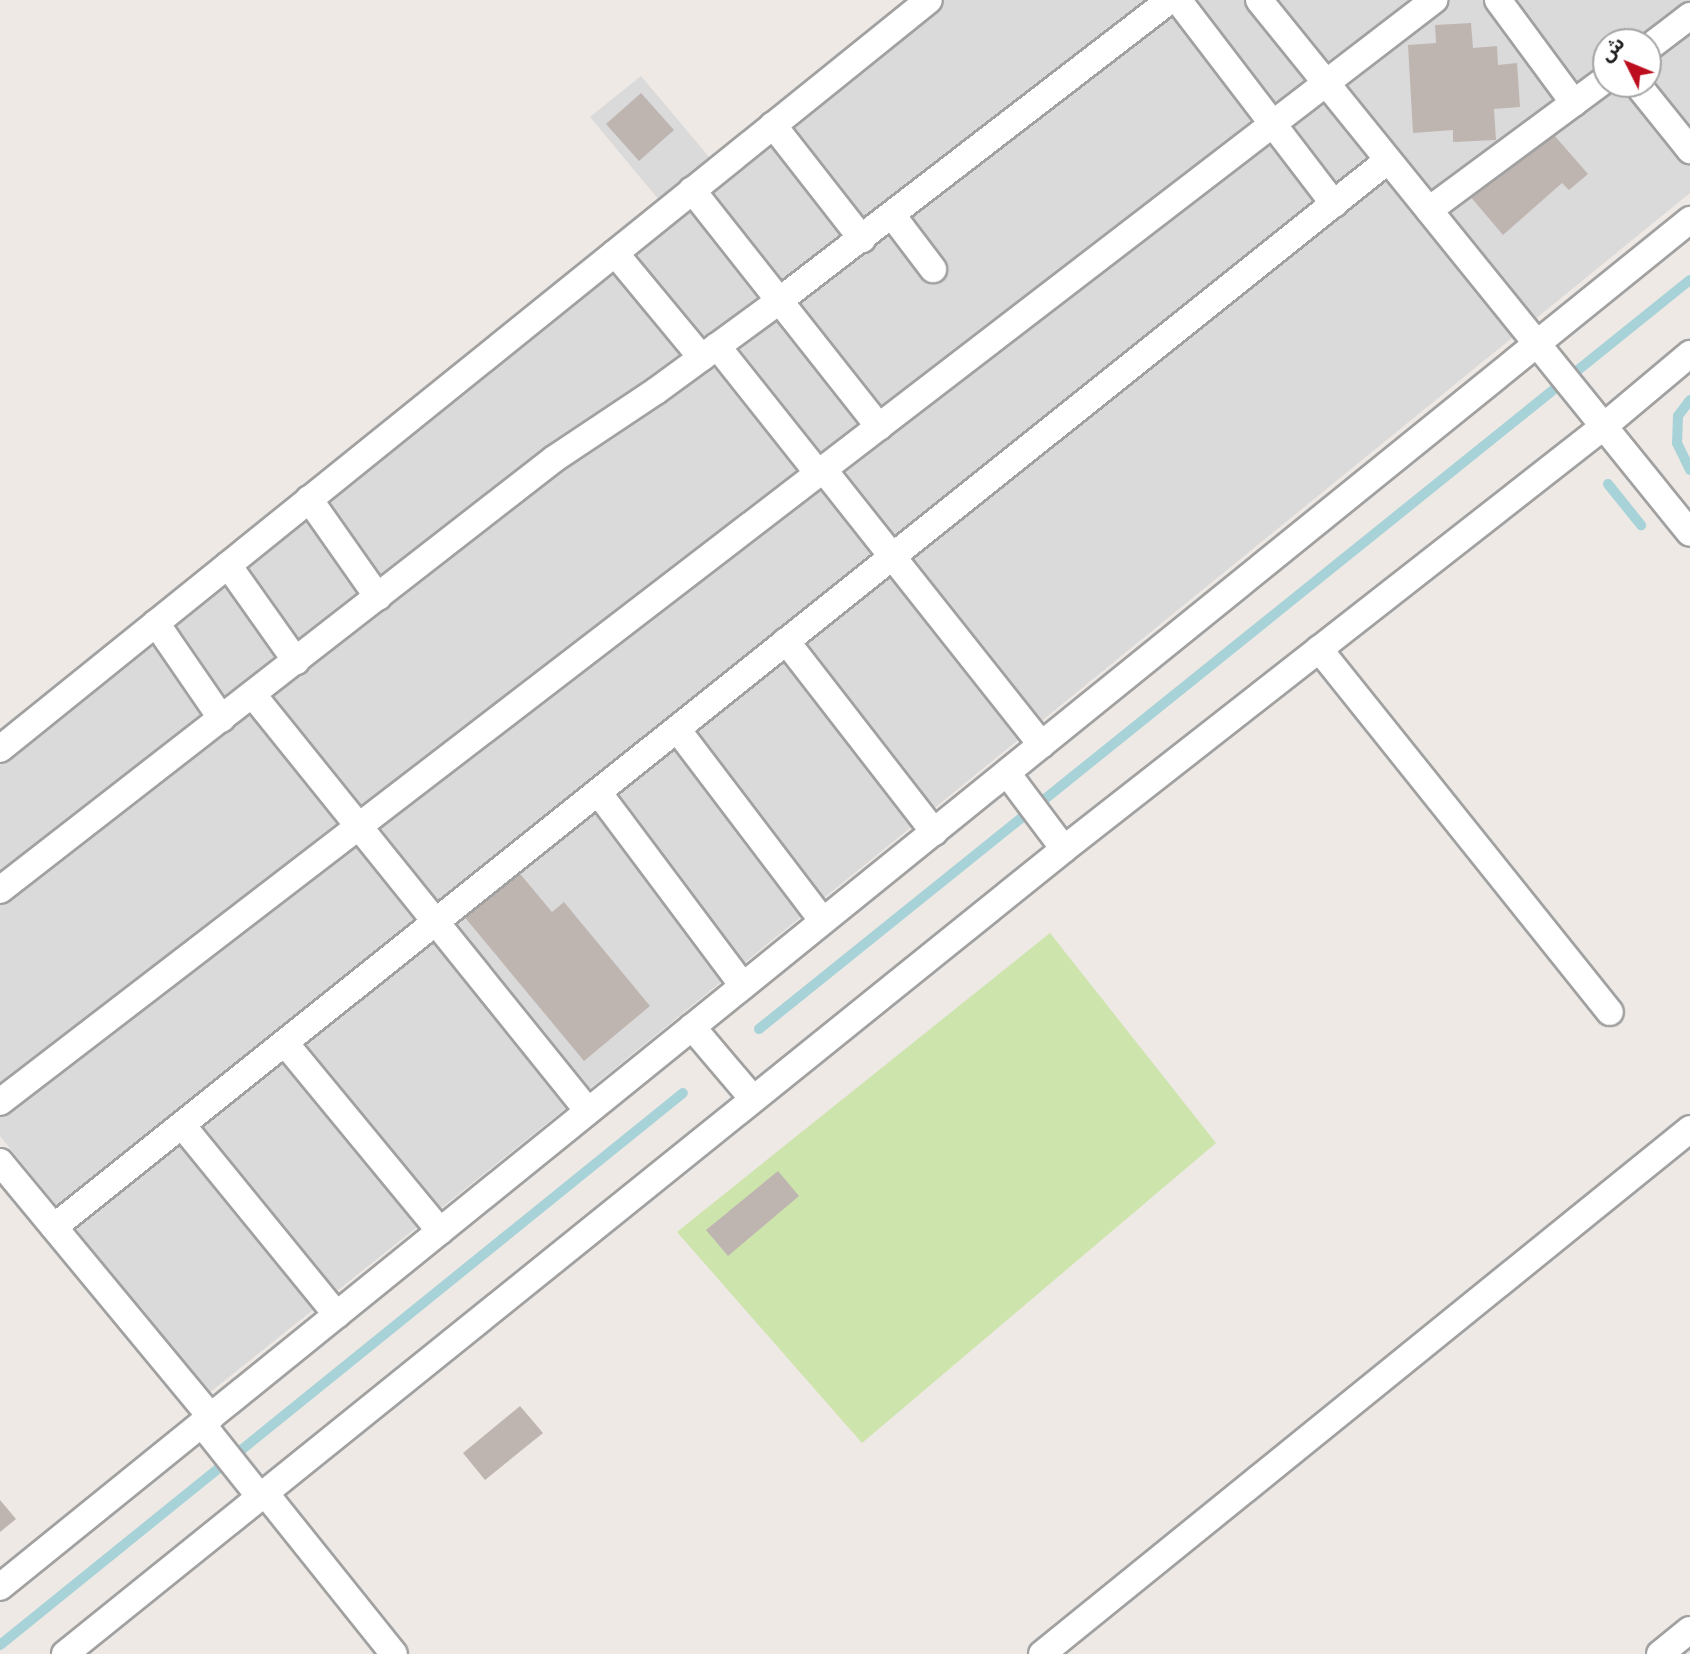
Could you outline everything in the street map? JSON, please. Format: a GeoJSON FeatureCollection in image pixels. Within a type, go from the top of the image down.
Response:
{"type":"FeatureCollection","features":[{"type":"Feature","properties":{"kind":"street"},"geometry":{"type":"LineString","coordinates":[[0,749],[929,0]]}},
{"type":"Feature","properties":{"kind":"street"},"geometry":{"type":"LineString","coordinates":[[0,890],[554,459],[779,301],[1170,0]]}},
{"type":"Feature","properties":{"kind":"street"},"geometry":{"type":"LineString","coordinates":[[1178,0],[1334,204]]}},
{"type":"Feature","properties":{"kind":"street"},"geometry":{"type":"LineString","coordinates":[[1259,0],[1690,533]]}},
{"type":"Feature","properties":{"kind":"street"},"geometry":{"type":"LineString","coordinates":[[0,1102],[1434,0]]}},
{"type":"Feature","properties":{"kind":"street"},"geometry":{"type":"LineString","coordinates":[[1499,0],[1574,103]]}},
{"type":"Feature","properties":{"kind":"street"},"geometry":{"type":"LineString","coordinates":[[1662,37],[1690,16]]}},
{"type":"Feature","properties":{"kind":"street"},"geometry":{"type":"LineString","coordinates":[[1429,210],[1592,90]]}},
{"type":"Feature","properties":{"kind":"street"},"geometry":{"type":"LineString","coordinates":[[1648,98],[1690,150]]}},
{"type":"Feature","properties":{"kind":"street"},"geometry":{"type":"LineString","coordinates":[[774,125],[862,239]]}},
{"type":"Feature","properties":{"kind":"street"},"geometry":{"type":"LineString","coordinates":[[54,1227],[1388,160]]}},
{"type":"Feature","properties":{"kind":"street"},"geometry":{"type":"LineString","coordinates":[[692,190],[878,427]]}},
{"type":"Feature","properties":{"kind":"street"},"geometry":{"type":"LineString","coordinates":[[892,215],[933,269]]}},
{"type":"Feature","properties":{"kind":"street"},"geometry":{"type":"LineString","coordinates":[[0,1587],[1690,220]]}},
{"type":"Feature","properties":{"kind":"street"},"geometry":{"type":"LineString","coordinates":[[615,253],[820,471],[893,557],[1042,745]]}},
{"type":"Feature","properties":{"kind":"street"},"geometry":{"type":"LineString","coordinates":[[65,1654],[1064,849],[1603,427],[1690,355]]}},
{"type":"Feature","properties":{"kind":"street"},"geometry":{"type":"LineString","coordinates":[[309,499],[378,597]]}},
{"type":"Feature","properties":{"kind":"street"},"geometry":{"type":"LineString","coordinates":[[228,565],[296,661]]}},
{"type":"Feature","properties":{"kind":"street"},"geometry":{"type":"LineString","coordinates":[[156,623],[222,719]]}},
{"type":"Feature","properties":{"kind":"street"},"geometry":{"type":"LineString","coordinates":[[786,641],[934,832]]}},
{"type":"Feature","properties":{"kind":"street"},"geometry":{"type":"LineString","coordinates":[[1319,649],[1610,1012]]}},
{"type":"Feature","properties":{"kind":"street"},"geometry":{"type":"LineString","coordinates":[[253,695],[589,1111]]}},
{"type":"Feature","properties":{"kind":"street"},"geometry":{"type":"LineString","coordinates":[[677,729],[823,921]]}},
{"type":"Feature","properties":{"kind":"street"},"geometry":{"type":"LineString","coordinates":[[1007,772],[1064,849]]}},
{"type":"Feature","properties":{"kind":"street"},"geometry":{"type":"LineString","coordinates":[[598,792],[743,986]]}},
{"type":"Feature","properties":{"kind":"street"},"geometry":{"type":"LineString","coordinates":[[692,1027],[753,1100]]}},
{"type":"Feature","properties":{"kind":"street"},"geometry":{"type":"LineString","coordinates":[[285,1043],[440,1231]]}},
{"type":"Feature","properties":{"kind":"street"},"geometry":{"type":"LineString","coordinates":[[182,1125],[337,1315]]}},
{"type":"Feature","properties":{"kind":"street"},"geometry":{"type":"LineString","coordinates":[[1042,1654],[1690,1129]]}},
{"type":"Feature","properties":{"kind":"street"},"geometry":{"type":"LineString","coordinates":[[0,1162],[206,1420],[262,1495],[394,1654]]}},
{"type":"Feature","properties":{"kind":"street"},"geometry":{"type":"LineString","coordinates":[[1660,1654],[1690,1630]]}},
{"type":"Feature","properties":{"kind":"shaded area"},"geometry":{"type":"Polygon","coordinates":[[[922,0],[1690,0],[1690,193],[560,1113],[209,1393],[0,1136],[0,744],[664,206],[590,117],[641,76],[715,164],[922,0]]]}},
{"type":"Feature","properties":{"kind":"green space"},"geometry":{"type":"Polygon","coordinates":[[[1050,933],[1216,1143],[862,1443],[677,1232],[1050,933]]]}},
{"type":"Feature","properties":{"kind":"building"},"geometry":{"type":"Polygon","coordinates":[[[1471,23],[1473,48],[1497,46],[1498,65],[1517,63],[1520,107],[1494,109],[1496,140],[1453,142],[1453,130],[1413,133],[1408,45],[1436,43],[1435,25],[1471,23]]]}},
{"type":"Feature","properties":{"kind":"building"},"geometry":{"type":"Polygon","coordinates":[[[641,93],[674,130],[639,161],[606,124],[641,93]]]}},
{"type":"Feature","properties":{"kind":"building"},"geometry":{"type":"Polygon","coordinates":[[[1547,127],[1588,174],[1569,190],[1562,183],[1503,235],[1469,195],[1547,127]]]}},
{"type":"Feature","properties":{"kind":"building"},"geometry":{"type":"Polygon","coordinates":[[[516,869],[552,912],[564,902],[650,1006],[584,1061],[462,914],[516,869]]]}},
{"type":"Feature","properties":{"kind":"building"},"geometry":{"type":"Polygon","coordinates":[[[778,1171],[799,1196],[728,1256],[706,1230],[778,1171]]]}},
{"type":"Feature","properties":{"kind":"building"},"geometry":{"type":"Polygon","coordinates":[[[520,1406],[543,1433],[485,1480],[463,1453],[520,1406]]]}},
{"type":"Feature","properties":{"kind":"building"},"geometry":{"type":"Polygon","coordinates":[[[0,1500],[16,1519],[0,1532],[0,1500]]]}},
{"type":"Feature","properties":{"kind":"waterway"},"geometry":{"type":"LineString","coordinates":[[759,1029],[1690,280]]}},
{"type":"Feature","properties":{"kind":"waterway"},"geometry":{"type":"LineString","coordinates":[[1690,400],[1678,416],[1677,443],[1690,470]]}},
{"type":"Feature","properties":{"kind":"waterway"},"geometry":{"type":"LineString","coordinates":[[1608,484],[1641,525]]}},
{"type":"Feature","properties":{"kind":"waterway"},"geometry":{"type":"LineString","coordinates":[[0,1645],[683,1093]]}}]}
